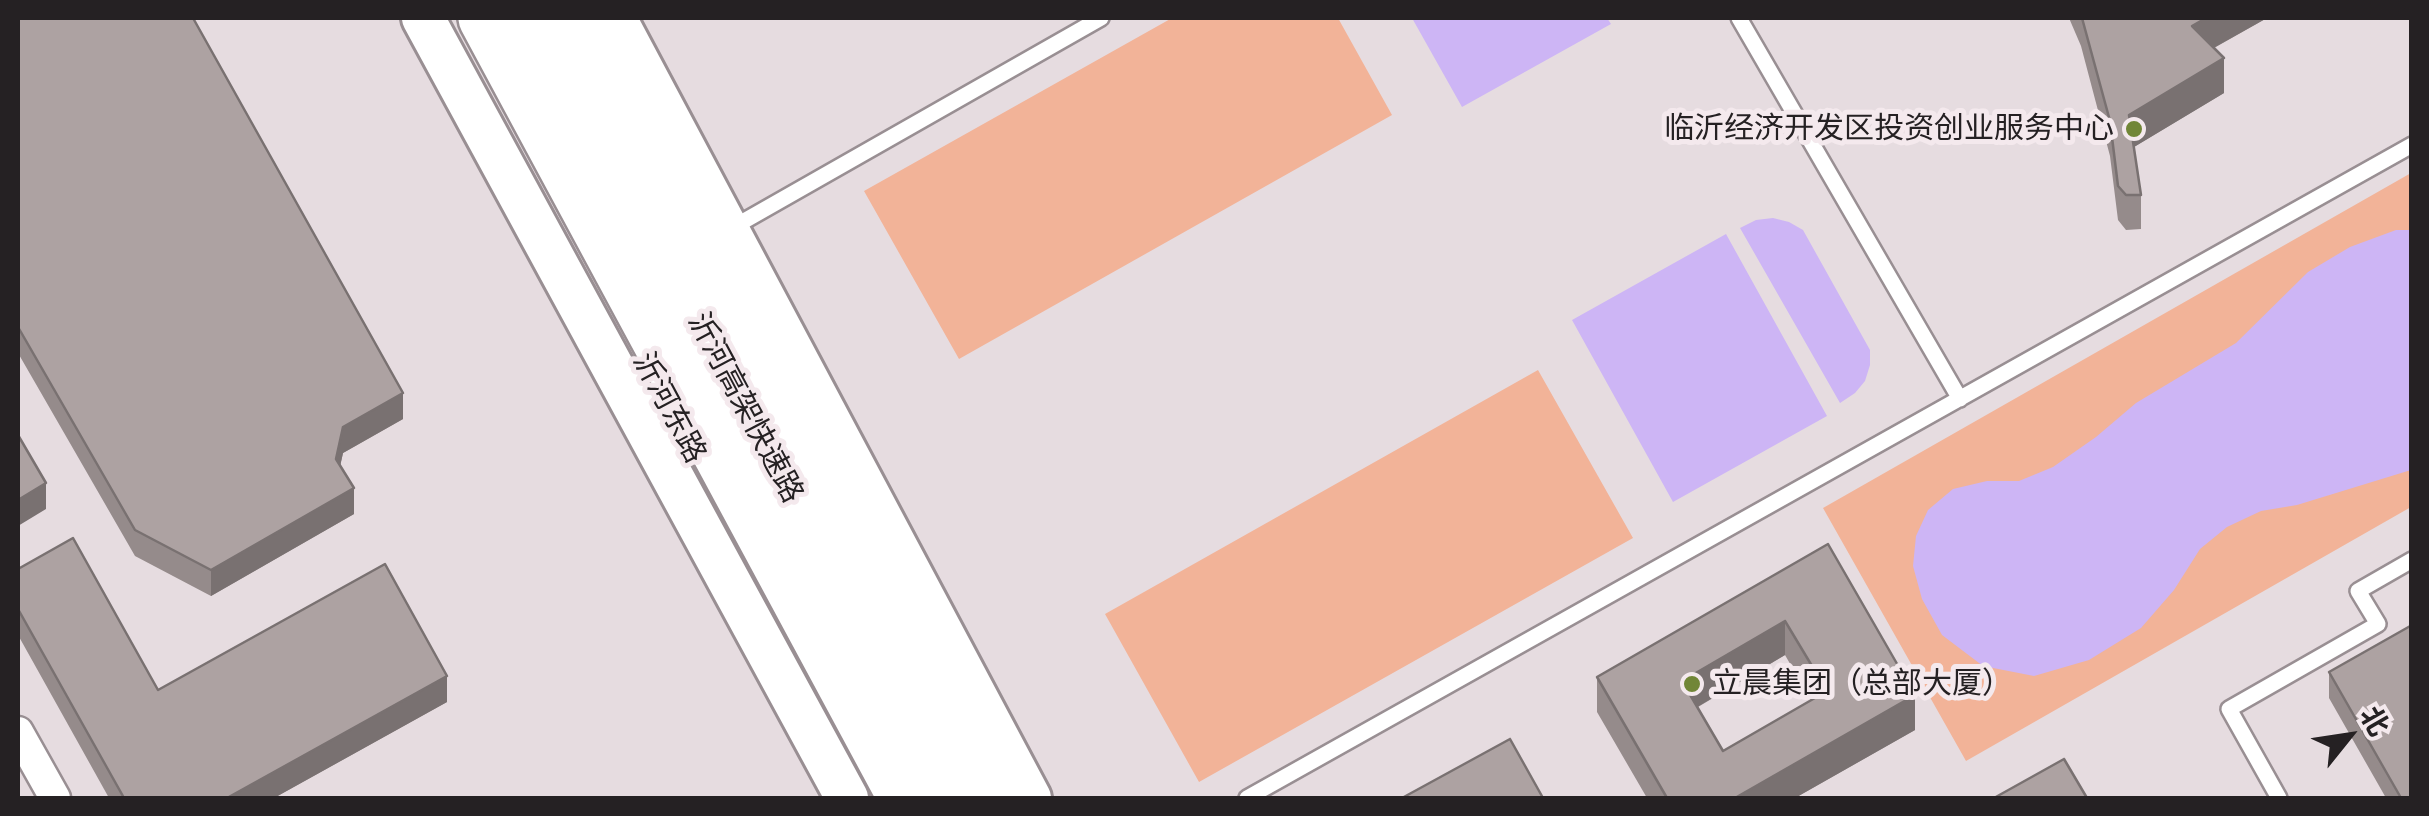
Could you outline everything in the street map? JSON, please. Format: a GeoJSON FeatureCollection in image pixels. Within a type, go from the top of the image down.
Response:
{"type":"FeatureCollection","features":[{"type":"Feature","properties":{"kind":"highway","name":"沂河高架快速路"},"geometry":{"type":"LineString","coordinates":[[486,18],[906,798]]}},
{"type":"Feature","properties":{"kind":"highway","name":"沂河高架快速路"},"geometry":{"type":"LineString","coordinates":[[535,18],[955,798]]}},
{"type":"Feature","properties":{"kind":"street"},"geometry":{"type":"LineString","coordinates":[[423,18],[848,798]]}},
{"type":"Feature","properties":{"kind":"street","name":"沂河东路"},"geometry":{"type":"LineString","coordinates":[[460,18],[878,798]]}},
{"type":"Feature","properties":{"kind":"street"},"geometry":{"type":"LineString","coordinates":[[574,18],[986,798]]}},
{"type":"Feature","properties":{"kind":"street"},"geometry":{"type":"LineString","coordinates":[[615,18],[1030,798]]}},
{"type":"Feature","properties":{"kind":"street"},"geometry":{"type":"LineString","coordinates":[[18,732],[55,798]]}},
{"type":"Feature","properties":{"kind":"lane"},"geometry":{"type":"LineString","coordinates":[[727,231],[1101,18]]}},
{"type":"Feature","properties":{"kind":"lane"},"geometry":{"type":"LineString","coordinates":[[1739,18],[1960,399]]}},
{"type":"Feature","properties":{"kind":"lane"},"geometry":{"type":"LineString","coordinates":[[1247,798],[2412,146]]}},
{"type":"Feature","properties":{"kind":"lane"},"geometry":{"type":"LineString","coordinates":[[2279,798],[2229,709],[2378,624],[2358,591],[2412,560]]}},
{"type":"Feature","properties":{"kind":"shaded area"},"geometry":{"type":"Polygon","coordinates":[[[1172,18],[1338,18],[1392,115],[959,359],[864,191],[1172,18]]]}},
{"type":"Feature","properties":{"kind":"shaded area"},"geometry":{"type":"Polygon","coordinates":[[[1412,18],[1607,18],[1611,24],[1462,107],[1412,18]]]}},
{"type":"Feature","properties":{"kind":"shaded area"},"geometry":{"type":"Polygon","coordinates":[[[2411,173],[2411,507],[1966,761],[1823,508],[2411,173]]]}},
{"type":"Feature","properties":{"kind":"shaded area"},"geometry":{"type":"Polygon","coordinates":[[[1773,218],[1803,230],[1870,350],[1865,381],[1840,403],[1740,228],[1756,220],[1773,218]]]}},
{"type":"Feature","properties":{"kind":"shaded area"},"geometry":{"type":"Polygon","coordinates":[[[2396,230],[2411,230],[2411,470],[2297,505],[2261,511],[2227,527],[2200,549],[2174,590],[2141,628],[2089,660],[2034,676],[1983,666],[1942,635],[1922,599],[1913,566],[1916,536],[1928,510],[1953,489],[1987,481],[2019,481],[2053,467],[2136,403],[2236,343],[2308,272],[2350,247],[2396,230]]]}},
{"type":"Feature","properties":{"kind":"shaded area"},"geometry":{"type":"Polygon","coordinates":[[[1726,234],[1827,416],[1673,502],[1572,320],[1726,234]]]}},
{"type":"Feature","properties":{"kind":"shaded area"},"geometry":{"type":"Polygon","coordinates":[[[1538,370],[1633,538],[1199,782],[1105,614],[1538,370]]]}},
{"type":"Feature","properties":{"kind":"building"},"geometry":{"type":"Polygon","coordinates":[[[18,18],[193,18],[403,393],[343,427],[336,459],[354,488],[211,570],[135,530],[18,327],[18,18]]]}},
{"type":"Feature","properties":{"kind":"building","name":"临沂经济开发区投资创业服务中心"},"geometry":{"type":"Polygon","coordinates":[[[2082,18],[2206,18],[2192,26],[2224,58],[2129,115],[2141,195],[2126,195],[2118,186],[2110,121],[2082,18]]]}},
{"type":"Feature","properties":{"kind":"building"},"geometry":{"type":"Polygon","coordinates":[[[18,435],[46,483],[18,500],[18,435]]]}},
{"type":"Feature","properties":{"kind":"building"},"geometry":{"type":"Polygon","coordinates":[[[73,538],[158,690],[385,564],[447,676],[227,798],[124,798],[18,609],[18,569],[73,538]]]}},
{"type":"Feature","properties":{"kind":"building"},"geometry":{"type":"Polygon","coordinates":[[[1828,544],[1915,695],[1735,798],[1667,798],[1597,677],[1828,544]],[[1785,621],[1682,681],[1723,751],[1827,691],[1785,621]]]}},
{"type":"Feature","properties":{"kind":"building"},"geometry":{"type":"Polygon","coordinates":[[[2412,625],[2412,798],[2401,798],[2329,672],[2412,625]]]}},
{"type":"Feature","properties":{"kind":"building"},"geometry":{"type":"Polygon","coordinates":[[[1510,739],[1543,798],[1402,798],[1510,739]]]}},
{"type":"Feature","properties":{"kind":"building"},"geometry":{"type":"Polygon","coordinates":[[[2064,759],[2087,798],[1994,798],[2064,759]]]}},
{"type":"Feature","properties":{"kind":"place","name":"临沂经济开发区投资创业服务中心"},"geometry":{"type":"Point","coordinates":[2134,129]}},
{"type":"Feature","properties":{"kind":"place","name":"立晨集团（总部大厦）"},"geometry":{"type":"Point","coordinates":[1692,684]}}]}
